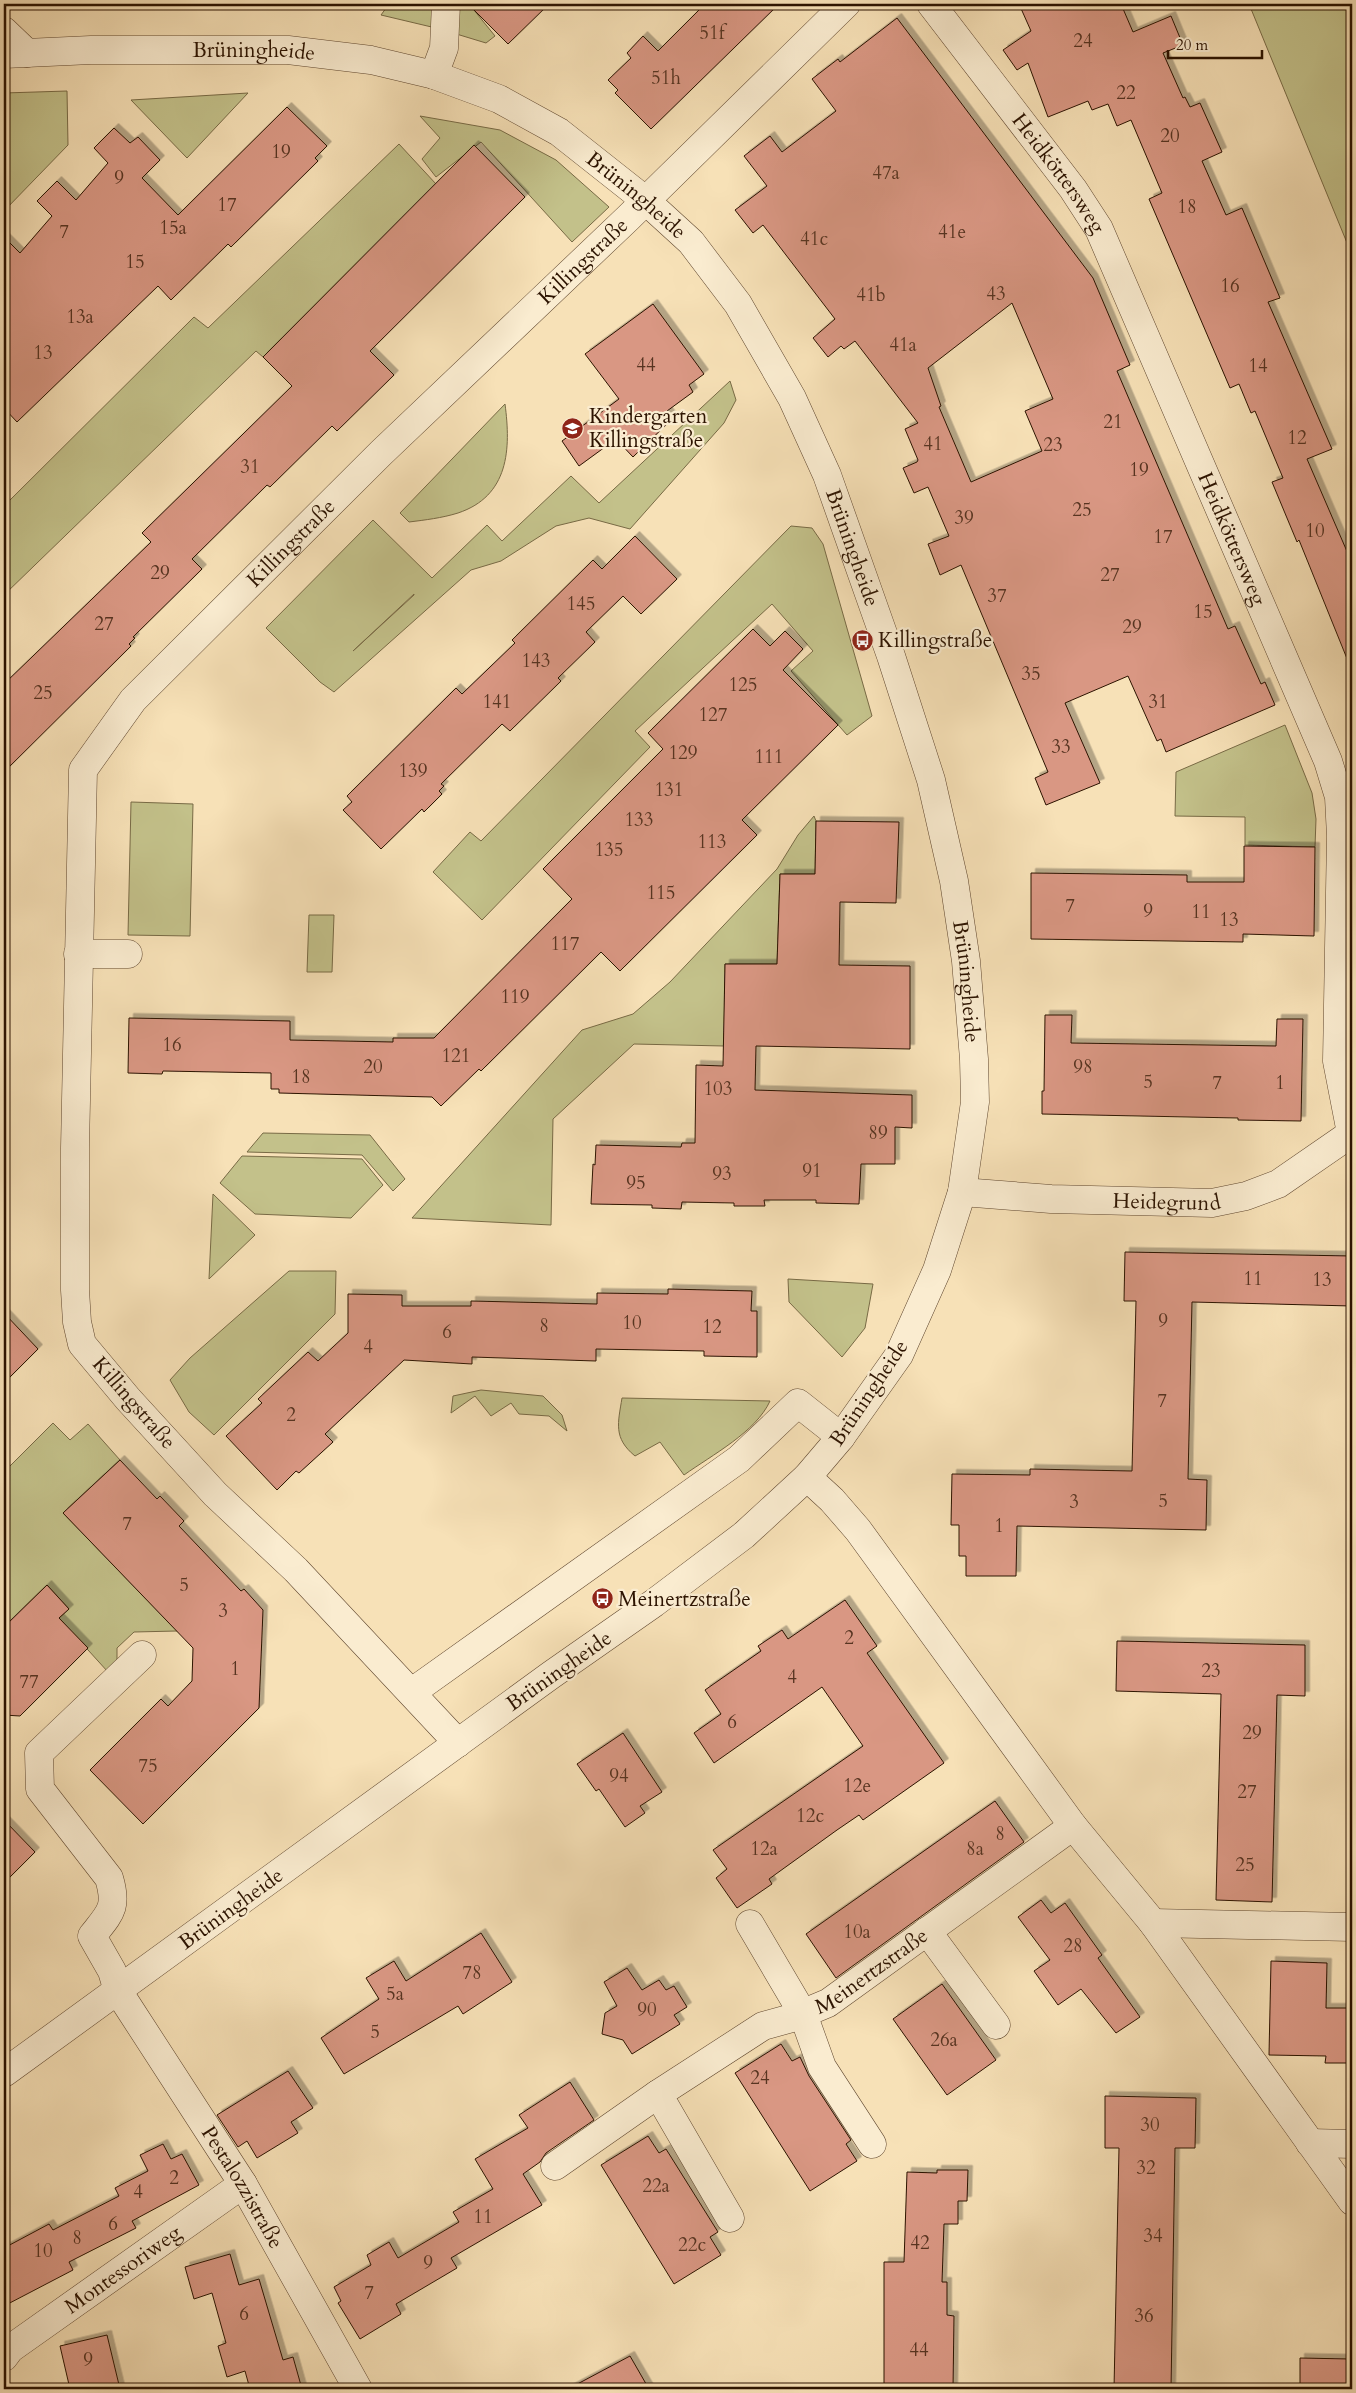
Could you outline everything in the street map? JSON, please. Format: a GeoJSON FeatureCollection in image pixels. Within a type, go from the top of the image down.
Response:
{"type":"FeatureCollection","features":[{"type":"Feature","properties":{"kind":"street"},"geometry":{"type":"LineString","coordinates":[[434,75],[444,48],[446,4]]}},
{"type":"Feature","properties":{"kind":"street"},"geometry":{"type":"LineString","coordinates":[[646,200],[846,4]]}},
{"type":"Feature","properties":{"kind":"street","name":"Heidköttersweg"},"geometry":{"type":"LineString","coordinates":[[931,4],[1073,190],[1099,229],[1328,761],[1339,797],[1337,1061],[1352,1133]]}},
{"type":"Feature","properties":{"kind":"street"},"geometry":{"type":"LineString","coordinates":[[4,31],[15,54]]}},
{"type":"Feature","properties":{"kind":"street","name":"Brüningheide"},"geometry":{"type":"LineString","coordinates":[[4,2073],[654,1603],[744,1535],[807,1477],[841,1437],[899,1355],[937,1270],[962,1192],[975,1102],[974,1058],[966,960],[954,881],[931,780],[891,656],[826,475],[792,398],[738,304],[691,242],[646,200],[559,132],[499,99],[434,75],[371,60],[288,50],[91,50],[15,54]]}},
{"type":"Feature","properties":{"kind":"street","name":"Killingstraße"},"geometry":{"type":"LineString","coordinates":[[458,1743],[296,1570],[215,1494],[128,1399],[82,1344],[77,1322],[75,1290],[78,954],[83,770],[133,700],[381,453],[646,200]]}},
{"type":"Feature","properties":{"kind":"street"},"geometry":{"type":"LineString","coordinates":[[78,954],[128,954]]}},
{"type":"Feature","properties":{"kind":"street","name":"Heidegrund"},"geometry":{"type":"LineString","coordinates":[[962,1192],[1051,1199],[1212,1202],[1246,1196],[1278,1184],[1352,1133]]}},
{"type":"Feature","properties":{"kind":"street"},"geometry":{"type":"LineString","coordinates":[[412,1692],[739,1459],[798,1403],[841,1437]]}},
{"type":"Feature","properties":{"kind":"street"},"geometry":{"type":"LineString","coordinates":[[807,1477],[832,1500],[858,1530],[1073,1826],[1153,1922],[1352,2201]]}},
{"type":"Feature","properties":{"kind":"street","name":"Pestalozzistraße"},"geometry":{"type":"LineString","coordinates":[[142,1655],[39,1753],[40,1789],[109,1878],[112,1890],[112,1911],[92,1936],[112,1971],[118,1991],[243,2184],[358,2389]]}},
{"type":"Feature","properties":{"kind":"street","name":"Meinertzstraße"},"geometry":{"type":"LineString","coordinates":[[556,2166],[658,2094],[763,2026],[803,2014],[828,2003],[1073,1826]]}},
{"type":"Feature","properties":{"kind":"street"},"geometry":{"type":"LineString","coordinates":[[1153,1922],[1352,1927]]}},
{"type":"Feature","properties":{"kind":"street"},"geometry":{"type":"LineString","coordinates":[[750,1924],[803,2014],[822,2067],[872,2144]]}},
{"type":"Feature","properties":{"kind":"street"},"geometry":{"type":"LineString","coordinates":[[927,1931],[996,2025]]}},
{"type":"Feature","properties":{"kind":"street"},"geometry":{"type":"LineString","coordinates":[[658,2094],[730,2218]]}},
{"type":"Feature","properties":{"kind":"street"},"geometry":{"type":"LineString","coordinates":[[1310,2143],[1352,2144]]}},
{"type":"Feature","properties":{"kind":"street","name":"Montessoriweg"},"geometry":{"type":"LineString","coordinates":[[4,2357],[10,2350],[243,2184]]}},
{"type":"Feature","properties":{"kind":"shaded area"},"geometry":{"type":"Polygon","coordinates":[[[389,4],[469,4],[495,36],[486,43],[440,29],[381,15],[389,4]]]}},
{"type":"Feature","properties":{"kind":"shaded area"},"geometry":{"type":"Polygon","coordinates":[[[1249,4],[1352,4],[1352,255],[1249,4]]]}},
{"type":"Feature","properties":{"kind":"shaded area"},"geometry":{"type":"Polygon","coordinates":[[[67,91],[68,145],[4,211],[4,93],[67,91]]]}},
{"type":"Feature","properties":{"kind":"shaded area"},"geometry":{"type":"Polygon","coordinates":[[[248,93],[187,158],[131,100],[248,93]]]}},
{"type":"Feature","properties":{"kind":"shaded area"},"geometry":{"type":"Polygon","coordinates":[[[420,116],[500,130],[556,160],[609,207],[572,242],[481,142],[436,177],[422,159],[440,138],[420,116]]]}},
{"type":"Feature","properties":{"kind":"shaded area"},"geometry":{"type":"Polygon","coordinates":[[[399,144],[436,184],[263,357],[256,351],[4,595],[4,506],[194,317],[208,328],[399,144]]]}},
{"type":"Feature","properties":{"kind":"shaded area"},"geometry":{"type":"Polygon","coordinates":[[[730,381],[736,400],[724,423],[630,529],[589,518],[556,526],[501,561],[471,570],[334,692],[320,682],[266,628],[373,520],[432,578],[487,525],[502,541],[571,476],[599,503],[730,381]],[[414,594],[353,651],[414,595],[414,594]]]}},
{"type":"Feature","properties":{"kind":"shaded area"},"geometry":{"type":"Polygon","coordinates":[[[505,404],[507,421],[506,454],[503,469],[497,483],[488,495],[475,505],[458,513],[440,518],[409,522],[400,513],[505,404]]]}},
{"type":"Feature","properties":{"kind":"shaded area"},"geometry":{"type":"Polygon","coordinates":[[[791,526],[812,528],[823,544],[872,716],[847,735],[791,671],[813,651],[772,604],[635,731],[650,747],[482,920],[433,872],[470,832],[481,841],[791,526]]]}},
{"type":"Feature","properties":{"kind":"shaded area"},"geometry":{"type":"Polygon","coordinates":[[[1285,725],[1312,793],[1316,819],[1315,847],[1245,845],[1245,817],[1175,816],[1176,772],[1285,725]]]}},
{"type":"Feature","properties":{"kind":"shaded area"},"geometry":{"type":"Polygon","coordinates":[[[131,802],[193,804],[190,936],[128,935],[131,802]]]}},
{"type":"Feature","properties":{"kind":"shaded area"},"geometry":{"type":"Polygon","coordinates":[[[814,816],[816,821],[815,874],[780,874],[777,964],[725,964],[724,1046],[634,1044],[553,1119],[551,1225],[412,1218],[582,1030],[633,1014],[670,982],[777,869],[798,835],[814,816]]]}},
{"type":"Feature","properties":{"kind":"shaded area"},"geometry":{"type":"Polygon","coordinates":[[[309,915],[334,915],[332,972],[307,972],[309,915]]]}},
{"type":"Feature","properties":{"kind":"shaded area"},"geometry":{"type":"Polygon","coordinates":[[[263,1133],[370,1135],[405,1179],[393,1191],[362,1155],[247,1152],[263,1133]]]}},
{"type":"Feature","properties":{"kind":"shaded area"},"geometry":{"type":"Polygon","coordinates":[[[242,1156],[362,1159],[383,1185],[351,1218],[255,1214],[220,1183],[242,1156]]]}},
{"type":"Feature","properties":{"kind":"shaded area"},"geometry":{"type":"Polygon","coordinates":[[[213,1194],[255,1235],[209,1279],[213,1194]]]}},
{"type":"Feature","properties":{"kind":"shaded area"},"geometry":{"type":"Polygon","coordinates":[[[289,1271],[336,1271],[335,1314],[214,1435],[189,1412],[170,1380],[190,1358],[289,1271]]]}},
{"type":"Feature","properties":{"kind":"shaded area"},"geometry":{"type":"Polygon","coordinates":[[[788,1279],[873,1284],[865,1328],[842,1357],[789,1302],[788,1279]]]}},
{"type":"Feature","properties":{"kind":"shaded area"},"geometry":{"type":"Polygon","coordinates":[[[481,1390],[543,1396],[562,1415],[567,1431],[549,1416],[519,1414],[511,1403],[491,1416],[475,1396],[451,1413],[453,1396],[481,1390]]]}},
{"type":"Feature","properties":{"kind":"shaded area"},"geometry":{"type":"Polygon","coordinates":[[[622,1398],[770,1401],[755,1423],[744,1433],[684,1475],[660,1442],[635,1456],[623,1443],[619,1430],[622,1398]]]}},
{"type":"Feature","properties":{"kind":"shaded area"},"geometry":{"type":"Polygon","coordinates":[[[53,1423],[70,1440],[88,1424],[120,1460],[63,1513],[177,1631],[134,1632],[117,1648],[117,1664],[108,1672],[59,1618],[69,1609],[47,1585],[4,1627],[4,1472],[53,1423]]]}},
{"type":"Feature","properties":{"kind":"building"},"geometry":{"type":"Polygon","coordinates":[[[468,4],[549,4],[508,44],[468,4]]]}},
{"type":"Feature","properties":{"kind":"building"},"geometry":{"type":"Polygon","coordinates":[[[705,4],[779,4],[651,129],[615,93],[618,90],[608,80],[631,58],[627,53],[643,36],[658,51],[705,4]]]}},
{"type":"Feature","properties":{"kind":"building"},"geometry":{"type":"Polygon","coordinates":[[[1019,4],[1121,4],[1133,32],[1171,16],[1183,45],[1163,53],[1183,98],[1185,97],[1190,107],[1200,103],[1222,152],[1202,161],[1226,215],[1242,208],[1280,298],[1268,302],[1332,449],[1307,459],[1352,563],[1352,671],[1299,540],[1297,542],[1272,482],[1283,478],[1255,411],[1251,413],[1239,384],[1230,388],[1149,199],[1162,193],[1131,120],[1117,126],[1108,104],[1092,110],[1088,101],[1048,117],[1028,63],[1017,70],[1003,50],[1031,31],[1019,4]]]}},
{"type":"Feature","properties":{"kind":"building"},"geometry":{"type":"Polygon","coordinates":[[[897,18],[1093,278],[1130,365],[1117,371],[1228,629],[1235,626],[1261,684],[1265,682],[1275,705],[1166,752],[1161,739],[1157,741],[1128,676],[1065,703],[1100,783],[1046,805],[1035,778],[1048,772],[961,565],[940,575],[928,544],[949,536],[928,487],[914,493],[903,468],[918,460],[905,429],[918,423],[855,341],[844,349],[841,346],[828,357],[813,338],[835,319],[763,225],[753,233],[735,210],[767,186],[744,156],[770,136],[782,152],[836,111],[812,79],[838,59],[840,62],[897,18]],[[1012,303],[928,368],[941,406],[939,407],[971,482],[1042,451],[1025,411],[1053,399],[1012,303]]]}},
{"type":"Feature","properties":{"kind":"building"},"geometry":{"type":"Polygon","coordinates":[[[287,107],[327,146],[315,158],[318,161],[231,247],[228,244],[171,300],[158,286],[17,422],[4,408],[4,237],[20,253],[52,216],[37,201],[57,181],[76,200],[108,163],[94,148],[114,128],[130,143],[138,137],[160,160],[142,178],[178,215],[287,107]]]}},
{"type":"Feature","properties":{"kind":"building"},"geometry":{"type":"Polygon","coordinates":[[[474,145],[525,197],[370,351],[394,375],[337,431],[332,426],[270,487],[267,485],[192,559],[202,569],[133,637],[135,638],[129,644],[131,646],[4,772],[4,684],[151,542],[142,533],[292,386],[263,357],[474,145]]]}},
{"type":"Feature","properties":{"kind":"building"},"geometry":{"type":"Polygon","coordinates":[[[653,304],[704,374],[689,385],[693,392],[667,411],[673,418],[633,457],[616,439],[579,466],[562,441],[619,399],[585,354],[653,304]]]}},
{"type":"Feature","properties":{"kind":"building"},"geometry":{"type":"Polygon","coordinates":[[[635,536],[677,579],[641,614],[623,596],[586,632],[595,642],[558,678],[561,681],[510,731],[502,724],[441,784],[444,786],[439,791],[442,794],[424,812],[422,809],[381,849],[343,810],[352,802],[347,796],[456,688],[462,694],[515,643],[512,640],[593,560],[602,569],[635,536]]]}},
{"type":"Feature","properties":{"kind":"building"},"geometry":{"type":"Polygon","coordinates":[[[753,629],[770,646],[785,631],[803,649],[783,670],[838,725],[742,820],[757,835],[620,971],[601,952],[481,1071],[479,1069],[441,1106],[432,1097],[279,1093],[279,1089],[271,1089],[271,1073],[163,1071],[162,1074],[128,1073],[129,1018],[290,1021],[290,1040],[393,1042],[393,1038],[434,1038],[572,899],[543,869],[663,749],[648,733],[753,629]]]}},
{"type":"Feature","properties":{"kind":"building"},"geometry":{"type":"Polygon","coordinates":[[[816,821],[899,822],[896,903],[840,902],[839,965],[910,966],[910,1049],[756,1046],[755,1090],[912,1095],[912,1128],[895,1127],[895,1164],[861,1164],[859,1204],[816,1203],[816,1200],[764,1200],[765,1206],[734,1206],[734,1203],[682,1202],[681,1209],[652,1208],[652,1205],[591,1204],[596,1145],[681,1147],[682,1143],[695,1143],[696,1065],[723,1066],[725,964],[777,964],[780,874],[815,874],[816,821]]]}},
{"type":"Feature","properties":{"kind":"building"},"geometry":{"type":"Polygon","coordinates":[[[1244,846],[1315,847],[1314,936],[1243,934],[1243,942],[1031,939],[1031,873],[1187,875],[1187,882],[1244,882],[1244,846]]]}},
{"type":"Feature","properties":{"kind":"building"},"geometry":{"type":"Polygon","coordinates":[[[1045,1015],[1072,1015],[1071,1043],[1276,1046],[1277,1019],[1303,1019],[1301,1121],[1042,1114],[1045,1015]]]}},
{"type":"Feature","properties":{"kind":"building"},"geometry":{"type":"Polygon","coordinates":[[[1125,1252],[1352,1256],[1352,1306],[1192,1302],[1188,1479],[1207,1480],[1206,1530],[1017,1526],[1016,1576],[966,1576],[966,1556],[959,1556],[959,1525],[951,1525],[952,1474],[1030,1475],[1030,1469],[1132,1471],[1136,1301],[1124,1301],[1125,1252]]]}},
{"type":"Feature","properties":{"kind":"building"},"geometry":{"type":"Polygon","coordinates":[[[668,1289],[752,1291],[751,1311],[757,1311],[757,1357],[704,1356],[704,1351],[596,1349],[596,1361],[472,1357],[472,1364],[404,1360],[325,1434],[333,1442],[299,1473],[296,1471],[277,1490],[226,1436],[262,1403],[258,1399],[308,1352],[318,1361],[348,1333],[348,1294],[402,1295],[402,1306],[471,1306],[471,1301],[597,1304],[597,1293],[668,1294],[668,1289]]]}},
{"type":"Feature","properties":{"kind":"building"},"geometry":{"type":"Polygon","coordinates":[[[4,1313],[38,1349],[4,1383],[4,1313]]]}},
{"type":"Feature","properties":{"kind":"building"},"geometry":{"type":"Polygon","coordinates":[[[120,1460],[157,1499],[160,1496],[184,1521],[179,1526],[241,1591],[244,1589],[263,1610],[259,1708],[143,1824],[90,1770],[161,1699],[168,1706],[192,1681],[193,1648],[63,1513],[120,1460]]]}},
{"type":"Feature","properties":{"kind":"building"},"geometry":{"type":"Polygon","coordinates":[[[47,1585],[69,1609],[59,1618],[88,1648],[20,1716],[4,1715],[4,1627],[47,1585]]]}},
{"type":"Feature","properties":{"kind":"building"},"geometry":{"type":"Polygon","coordinates":[[[845,1600],[877,1646],[867,1653],[944,1763],[863,1820],[859,1815],[837,1830],[769,1879],[772,1884],[737,1908],[716,1878],[727,1869],[713,1850],[863,1746],[822,1687],[714,1763],[694,1733],[721,1714],[705,1690],[761,1651],[758,1646],[782,1630],[788,1639],[845,1600]]]}},
{"type":"Feature","properties":{"kind":"building"},"geometry":{"type":"Polygon","coordinates":[[[1117,1641],[1305,1645],[1305,1696],[1277,1695],[1272,1902],[1216,1900],[1221,1694],[1116,1691],[1117,1641]]]}},
{"type":"Feature","properties":{"kind":"building"},"geometry":{"type":"Polygon","coordinates":[[[623,1733],[662,1792],[640,1806],[645,1813],[625,1827],[599,1789],[596,1791],[577,1764],[623,1733]]]}},
{"type":"Feature","properties":{"kind":"building"},"geometry":{"type":"Polygon","coordinates":[[[995,1801],[1024,1842],[836,1978],[806,1934],[995,1801]]]}},
{"type":"Feature","properties":{"kind":"building"},"geometry":{"type":"Polygon","coordinates":[[[4,1820],[35,1852],[4,1883],[4,1820]]]}},
{"type":"Feature","properties":{"kind":"building"},"geometry":{"type":"Polygon","coordinates":[[[1041,1900],[1051,1913],[1065,1903],[1102,1955],[1098,1958],[1140,2017],[1116,2033],[1081,1989],[1058,2005],[1034,1971],[1050,1960],[1018,1917],[1041,1900]]]}},
{"type":"Feature","properties":{"kind":"building"},"geometry":{"type":"Polygon","coordinates":[[[481,1933],[512,1982],[463,2014],[458,2006],[344,2074],[321,2038],[379,1999],[366,1978],[394,1961],[406,1981],[481,1933]]]}},
{"type":"Feature","properties":{"kind":"building"},"geometry":{"type":"Polygon","coordinates":[[[1271,1961],[1327,1963],[1326,2008],[1352,2008],[1352,2063],[1325,2063],[1326,2056],[1269,2055],[1271,1961]]]}},
{"type":"Feature","properties":{"kind":"building"},"geometry":{"type":"Polygon","coordinates":[[[627,1968],[642,1990],[659,1980],[666,1990],[674,1986],[687,2007],[674,2015],[680,2024],[632,2054],[623,2040],[602,2034],[605,2013],[617,2006],[604,1982],[627,1968]]]}},
{"type":"Feature","properties":{"kind":"building"},"geometry":{"type":"Polygon","coordinates":[[[942,1984],[996,2060],[947,2095],[893,2019],[942,1984]]]}},
{"type":"Feature","properties":{"kind":"building"},"geometry":{"type":"Polygon","coordinates":[[[781,2044],[792,2061],[800,2057],[809,2076],[851,2140],[846,2144],[857,2161],[810,2191],[735,2073],[781,2044]]]}},
{"type":"Feature","properties":{"kind":"building"},"geometry":{"type":"Polygon","coordinates":[[[288,2071],[313,2108],[291,2122],[298,2133],[257,2158],[247,2141],[238,2147],[217,2115],[288,2071]]]}},
{"type":"Feature","properties":{"kind":"building"},"geometry":{"type":"Polygon","coordinates":[[[570,2082],[594,2120],[546,2153],[540,2162],[523,2174],[542,2205],[451,2258],[457,2268],[396,2304],[401,2314],[360,2339],[338,2303],[341,2301],[334,2287],[371,2265],[367,2255],[389,2242],[398,2258],[459,2222],[453,2212],[493,2189],[475,2159],[528,2128],[519,2115],[570,2082]]]}},
{"type":"Feature","properties":{"kind":"building"},"geometry":{"type":"Polygon","coordinates":[[[1105,2096],[1196,2098],[1195,2148],[1175,2148],[1171,2389],[1114,2389],[1119,2148],[1105,2148],[1105,2096]]]}},
{"type":"Feature","properties":{"kind":"building"},"geometry":{"type":"Polygon","coordinates":[[[648,2136],[659,2153],[666,2149],[718,2232],[710,2237],[721,2255],[674,2284],[601,2165],[648,2136]]]}},
{"type":"Feature","properties":{"kind":"building"},"geometry":{"type":"Polygon","coordinates":[[[163,2144],[171,2159],[182,2154],[199,2185],[132,2221],[136,2228],[69,2262],[73,2270],[4,2306],[4,2248],[49,2224],[53,2230],[119,2196],[115,2188],[148,2171],[140,2155],[163,2144]]]}},
{"type":"Feature","properties":{"kind":"building"},"geometry":{"type":"Polygon","coordinates":[[[937,2170],[968,2170],[967,2201],[958,2201],[958,2224],[944,2224],[942,2282],[947,2282],[947,2315],[954,2316],[953,2389],[884,2389],[884,2262],[904,2262],[907,2172],[937,2173],[937,2170]]]}},
{"type":"Feature","properties":{"kind":"building"},"geometry":{"type":"Polygon","coordinates":[[[230,2254],[239,2285],[259,2279],[283,2360],[293,2357],[302,2389],[250,2389],[245,2371],[227,2377],[218,2346],[226,2343],[212,2293],[194,2299],[185,2267],[230,2254]]]}},
{"type":"Feature","properties":{"kind":"building"},"geometry":{"type":"Polygon","coordinates":[[[107,2335],[120,2389],[70,2389],[60,2346],[107,2335]]]}},
{"type":"Feature","properties":{"kind":"building"},"geometry":{"type":"Polygon","coordinates":[[[630,2356],[649,2389],[568,2389],[630,2356]]]}},
{"type":"Feature","properties":{"kind":"building"},"geometry":{"type":"Polygon","coordinates":[[[1300,2358],[1350,2359],[1350,2389],[1300,2389],[1300,2358]]]}},
{"type":"Feature","properties":{"kind":"place","name":"Kindergarten Killingstraße"},"geometry":{"type":"Point","coordinates":[573,428]}},
{"type":"Feature","properties":{"kind":"place","name":"Killingstraße"},"geometry":{"type":"Point","coordinates":[862,640]}},
{"type":"Feature","properties":{"kind":"place","name":"Meinertzstraße"},"geometry":{"type":"Point","coordinates":[602,1599]}}]}
